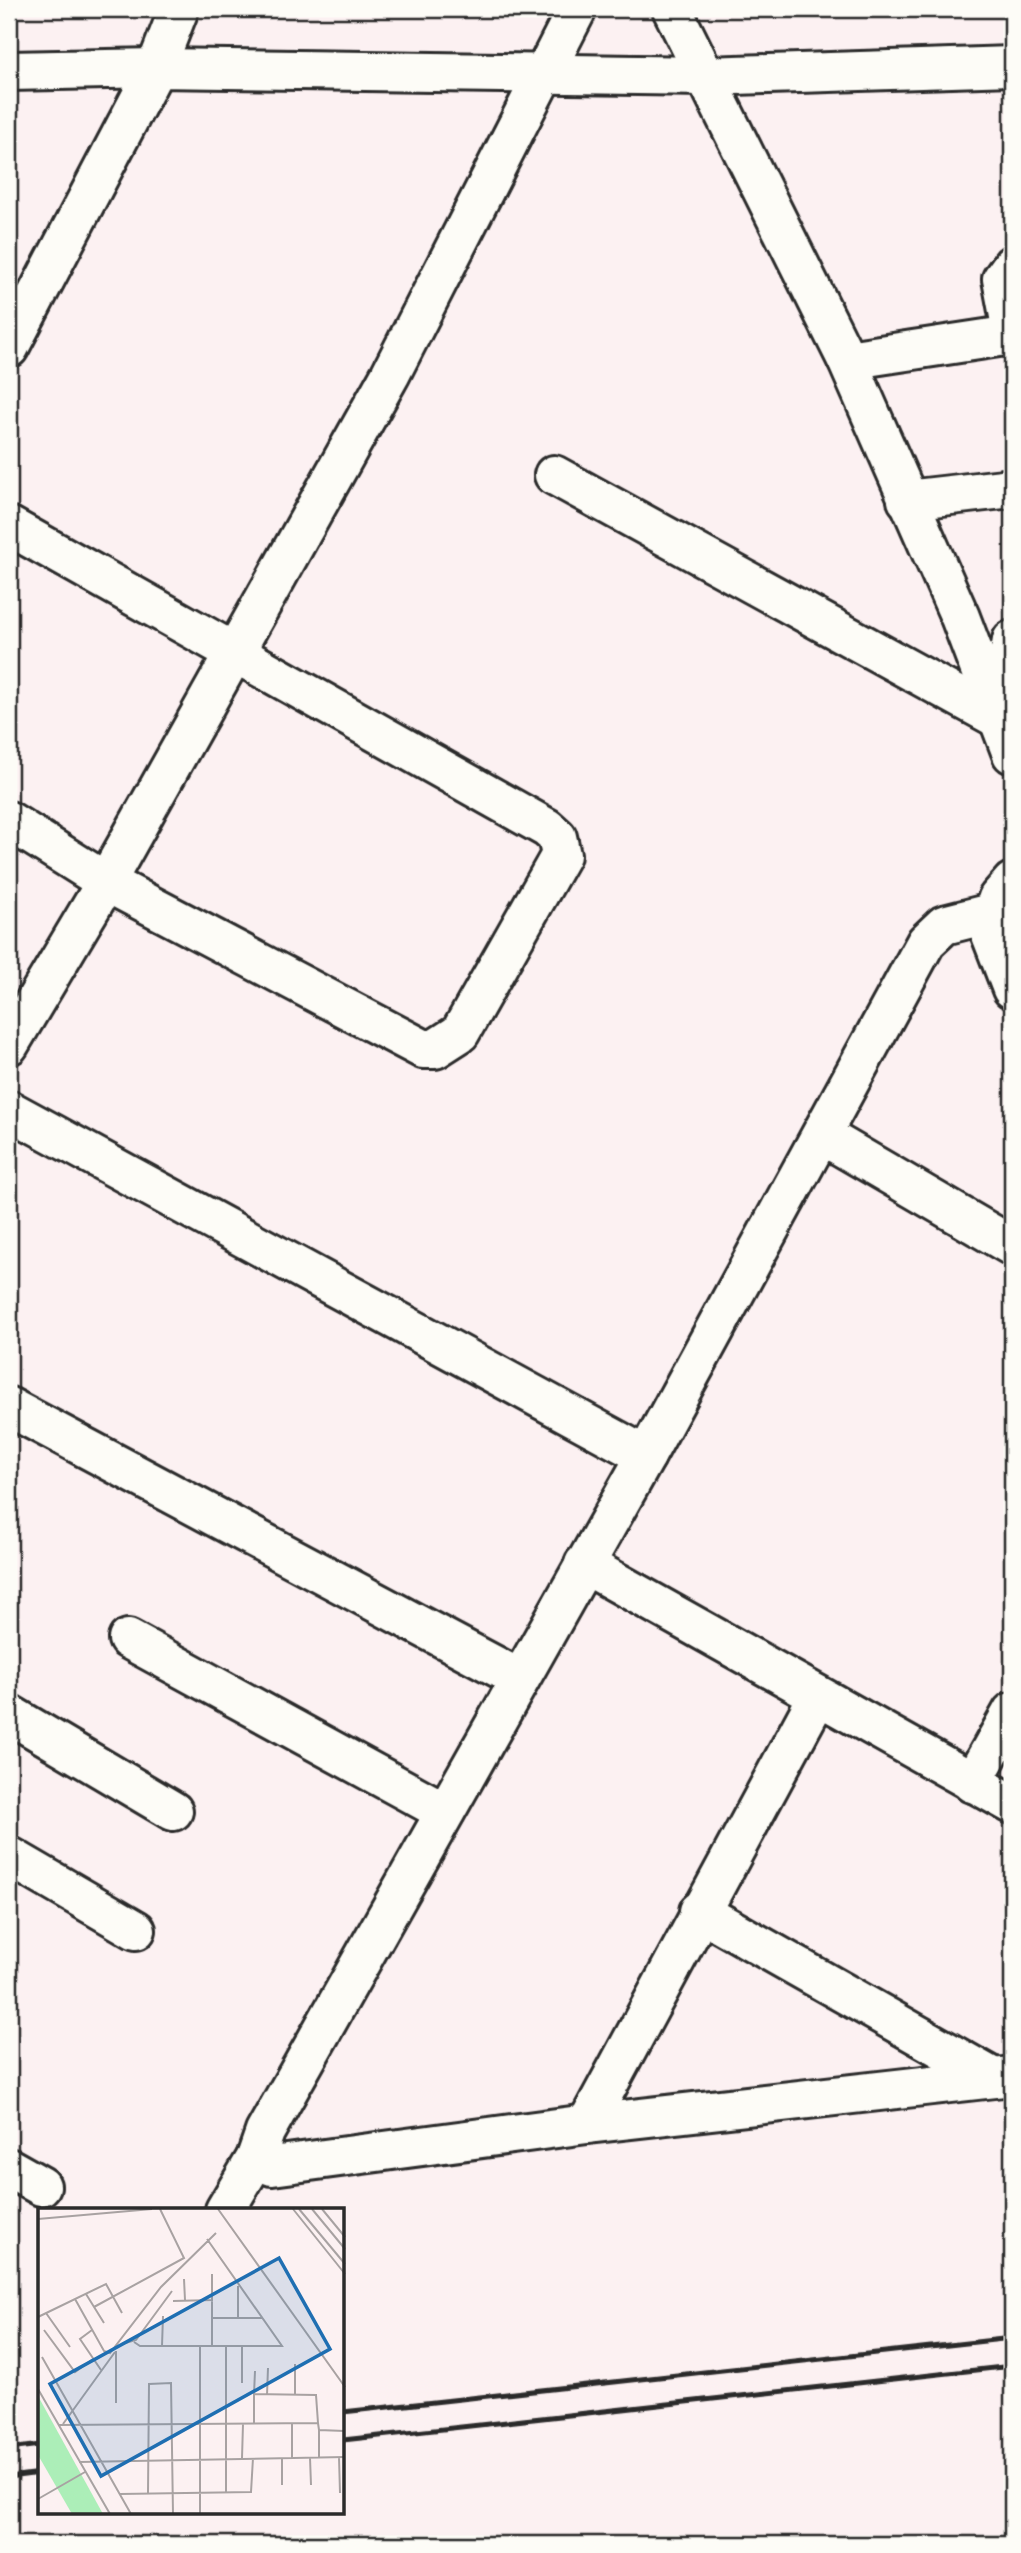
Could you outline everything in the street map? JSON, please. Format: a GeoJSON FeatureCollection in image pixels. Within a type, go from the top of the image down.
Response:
{"type":"FeatureCollection","features":[{"type":"Feature","properties":{"kind":"street"},"geometry":{"type":"LineString","coordinates":[[9,348],[156,68],[179,9]]}},
{"type":"Feature","properties":{"kind":"street"},"geometry":{"type":"LineString","coordinates":[[9,1045],[106,882],[390,375],[577,9]]}},
{"type":"Feature","properties":{"kind":"street"},"geometry":{"type":"LineString","coordinates":[[672,9],[847,360],[960,617],[1005,737]]}},
{"type":"Feature","properties":{"kind":"street"},"geometry":{"type":"LineString","coordinates":[[9,71],[156,68],[706,76],[1012,65]]}},
{"type":"Feature","properties":{"kind":"street"},"geometry":{"type":"LineString","coordinates":[[847,360],[1012,334],[1002,279],[1012,265]]}},
{"type":"Feature","properties":{"kind":"street"},"geometry":{"type":"LineString","coordinates":[[554,475],[1005,737]]}},
{"type":"Feature","properties":{"kind":"street"},"geometry":{"type":"LineString","coordinates":[[907,500],[1012,488]]}},
{"type":"Feature","properties":{"kind":"street"},"geometry":{"type":"LineString","coordinates":[[9,526],[547,828],[557,837],[561,845],[561,855],[460,1033],[435,1049],[423,1049],[106,882],[9,821]]}},
{"type":"Feature","properties":{"kind":"street"},"geometry":{"type":"LineString","coordinates":[[1012,640],[1009,658],[1012,668]]}},
{"type":"Feature","properties":{"kind":"street"},"geometry":{"type":"LineString","coordinates":[[1012,882],[991,913],[988,927],[1012,989]]}},
{"type":"Feature","properties":{"kind":"street"},"geometry":{"type":"LineString","coordinates":[[226,2208],[256,2158],[265,2132],[518,1678],[646,1456],[934,932],[944,925],[991,913]]}},
{"type":"Feature","properties":{"kind":"street"},"geometry":{"type":"LineString","coordinates":[[9,1110],[646,1456]]}},
{"type":"Feature","properties":{"kind":"street"},"geometry":{"type":"LineString","coordinates":[[822,1135],[1012,1246]]}},
{"type":"Feature","properties":{"kind":"street"},"geometry":{"type":"LineString","coordinates":[[9,1407],[518,1678]]}},
{"type":"Feature","properties":{"kind":"street"},"geometry":{"type":"LineString","coordinates":[[584,1564],[1012,1804]]}},
{"type":"Feature","properties":{"kind":"street"},"geometry":{"type":"LineString","coordinates":[[128,1639],[445,1812]]}},
{"type":"Feature","properties":{"kind":"street"},"geometry":{"type":"LineString","coordinates":[[587,2124],[699,1911],[818,1696]]}},
{"type":"Feature","properties":{"kind":"street"},"geometry":{"type":"LineString","coordinates":[[972,1783],[1012,1712]]}},
{"type":"Feature","properties":{"kind":"street"},"geometry":{"type":"LineString","coordinates":[[9,1714],[173,1811]]}},
{"type":"Feature","properties":{"kind":"street"},"geometry":{"type":"LineString","coordinates":[[9,1856],[136,1930]]}},
{"type":"Feature","properties":{"kind":"street"},"geometry":{"type":"LineString","coordinates":[[699,1911],[1002,2076]]}},
{"type":"Feature","properties":{"kind":"street"},"geometry":{"type":"LineString","coordinates":[[256,2158],[272,2166],[587,2124],[1002,2076]]}},
{"type":"Feature","properties":{"kind":"railway"},"geometry":{"type":"LineString","coordinates":[[345,2412],[1012,2338]]}},
{"type":"Feature","properties":{"kind":"railway"},"geometry":{"type":"LineString","coordinates":[[345,2440],[1012,2366]]}},
{"type":"Feature","properties":{"kind":"railway"},"geometry":{"type":"LineString","coordinates":[[9,2449],[38,2445]]}},
{"type":"Feature","properties":{"kind":"railway"},"geometry":{"type":"LineString","coordinates":[[9,2477],[38,2473]]}}]}
